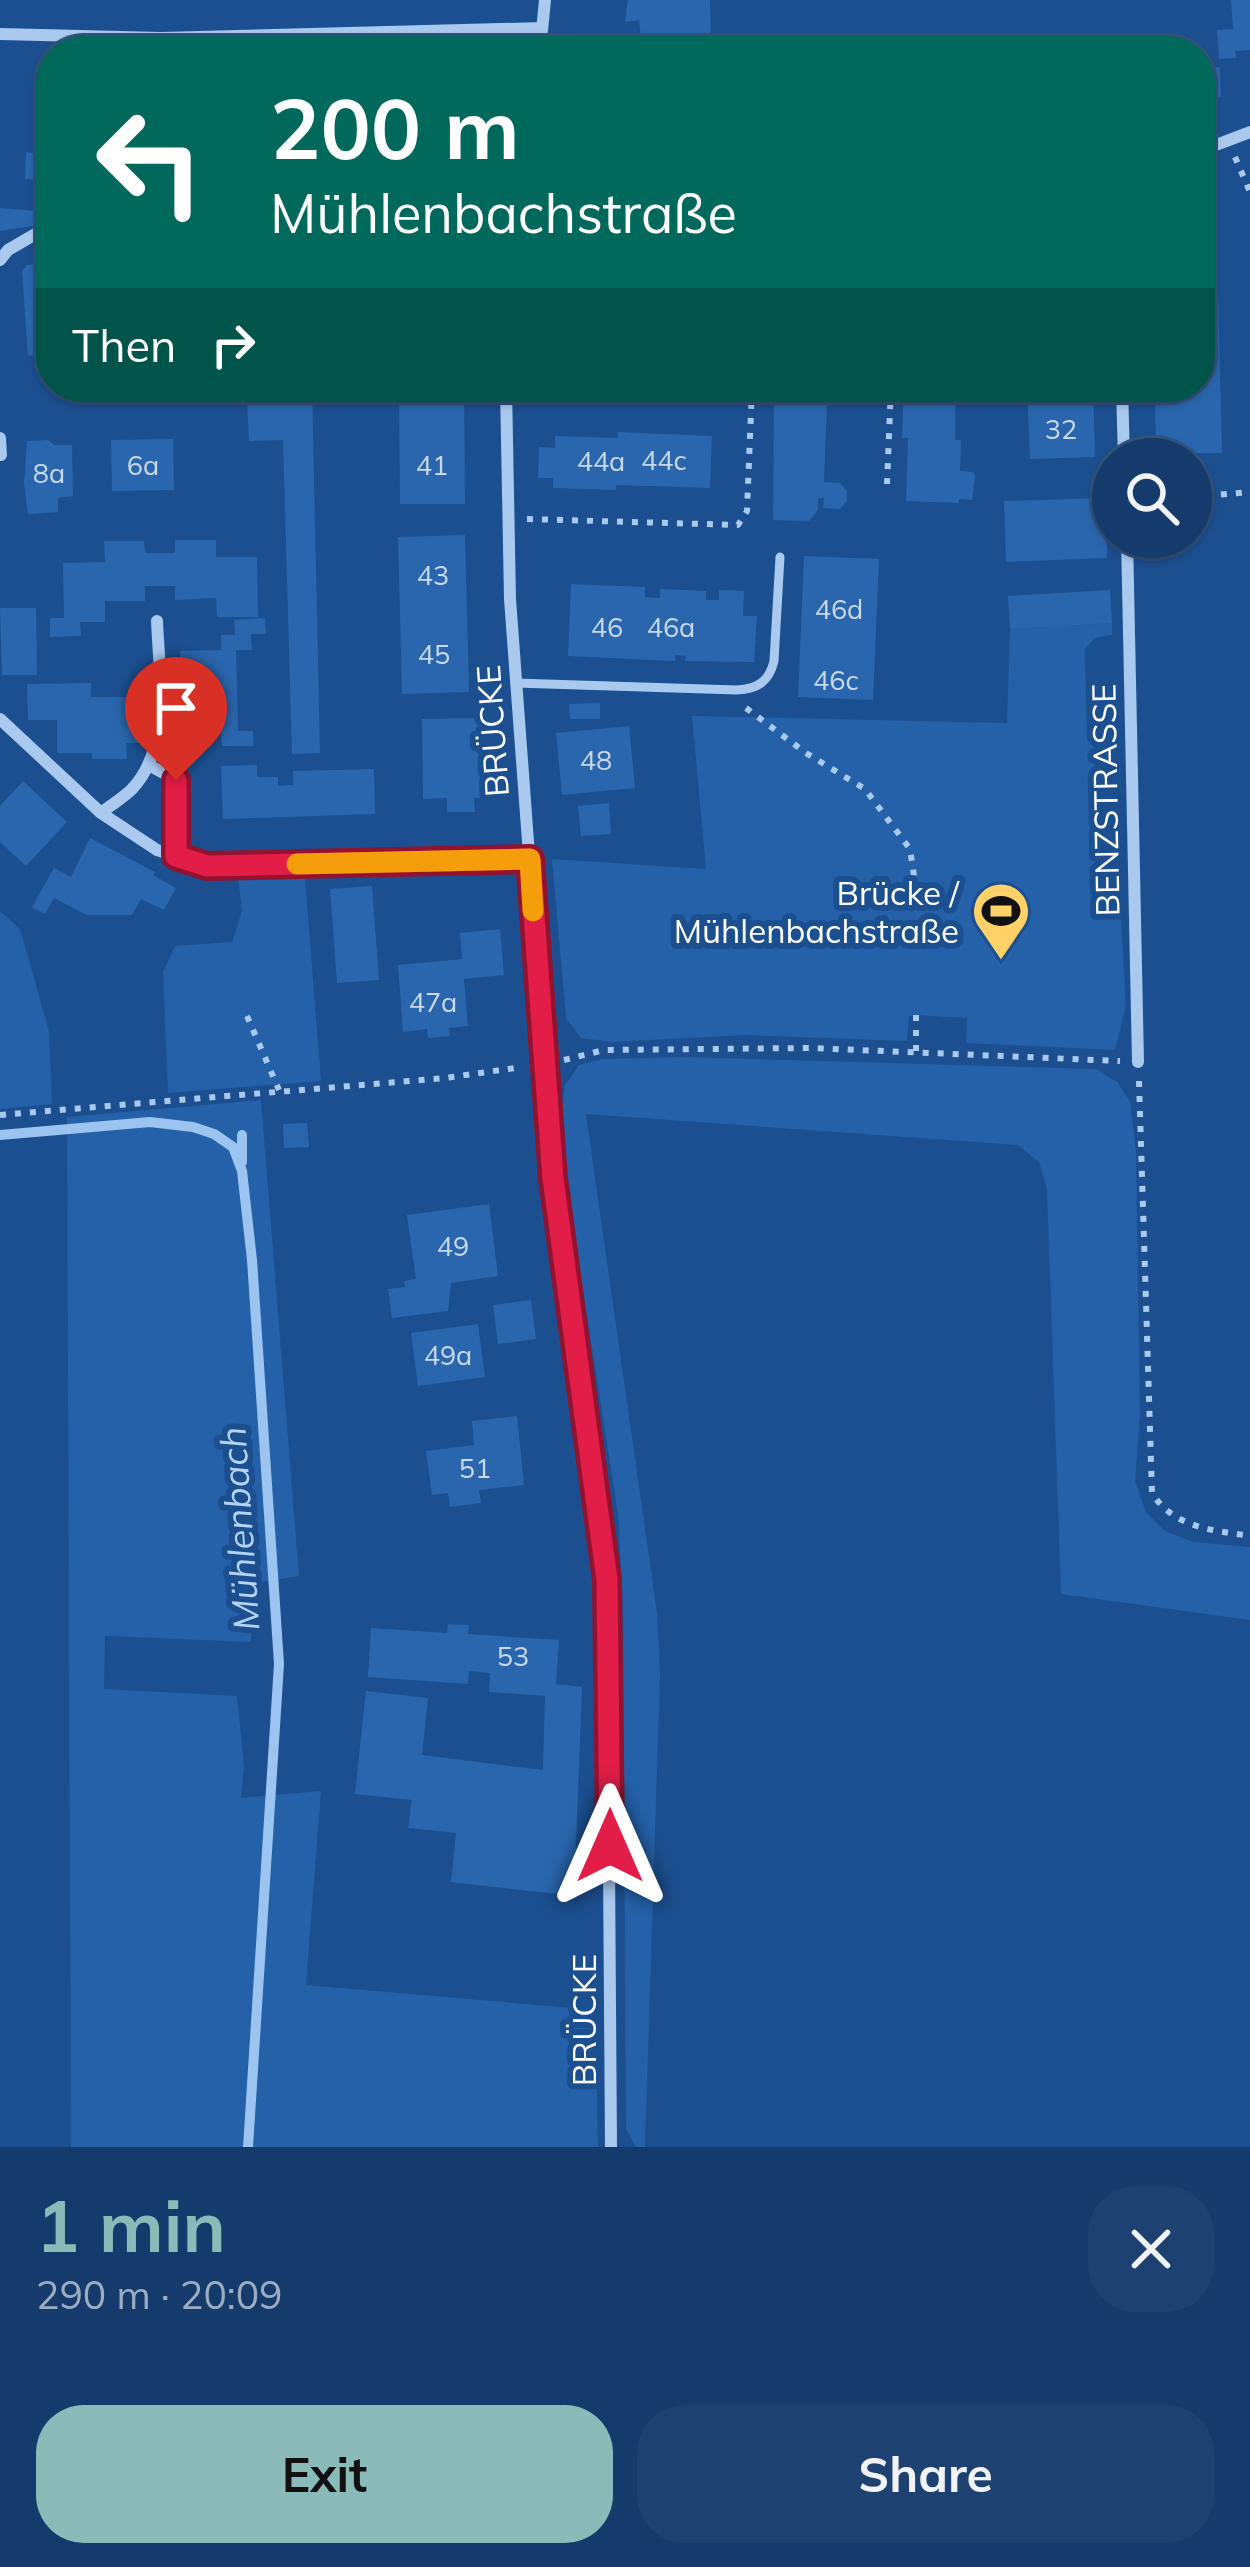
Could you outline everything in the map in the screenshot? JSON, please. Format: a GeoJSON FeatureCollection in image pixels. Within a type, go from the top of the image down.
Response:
{"type":"FeatureCollection","features":[{"type":"Feature","properties":{"kind":"street"},"geometry":{"type":"LineString","coordinates":[[541,36],[545,0]]}},
{"type":"Feature","properties":{"kind":"street"},"geometry":{"type":"LineString","coordinates":[[351,36],[542,28]]}},
{"type":"Feature","properties":{"kind":"street"},"geometry":{"type":"LineString","coordinates":[[0,34],[36,36]]}},
{"type":"Feature","properties":{"kind":"street"},"geometry":{"type":"LineString","coordinates":[[1215,146],[1250,132]]}},
{"type":"Feature","properties":{"kind":"street"},"geometry":{"type":"LineString","coordinates":[[0,260],[36,234]]}},
{"type":"Feature","properties":{"kind":"street","name":"BRÜCKE"},"geometry":{"type":"LineString","coordinates":[[506,402],[506,518],[515,683],[553,1178],[607,1580],[611,2147]]}},
{"type":"Feature","properties":{"kind":"street"},"geometry":{"type":"LineString","coordinates":[[1122,402],[1123,438]]}},
{"type":"Feature","properties":{"kind":"street"},"geometry":{"type":"LineString","coordinates":[[0,438],[1,455]]}},
{"type":"Feature","properties":{"kind":"street","name":"BENZSTRASSE"},"geometry":{"type":"LineString","coordinates":[[1127,558],[1138,1062]]}},
{"type":"Feature","properties":{"kind":"street"},"geometry":{"type":"LineString","coordinates":[[101,813],[132,789],[149,764],[159,719],[157,621]]}},
{"type":"Feature","properties":{"kind":"street"},"geometry":{"type":"LineString","coordinates":[[0,719],[101,813],[157,850],[207,866],[530,859]]}},
{"type":"Feature","properties":{"kind":"street"},"geometry":{"type":"LineString","coordinates":[[149,764],[176,780],[176,856]]}},
{"type":"Feature","properties":{"kind":"lane"},"geometry":{"type":"LineString","coordinates":[[515,683],[736,690],[759,686],[772,670],[779,557]]}},
{"type":"Feature","properties":{"kind":"path"},"geometry":{"type":"LineString","coordinates":[[1228,141],[1250,192]]}},
{"type":"Feature","properties":{"kind":"path"},"geometry":{"type":"LineString","coordinates":[[506,518],[735,526],[747,511],[751,402]]}},
{"type":"Feature","properties":{"kind":"path"},"geometry":{"type":"LineString","coordinates":[[887,484],[890,402]]}},
{"type":"Feature","properties":{"kind":"path"},"geometry":{"type":"LineString","coordinates":[[1212,495],[1250,492]]}},
{"type":"Feature","properties":{"kind":"path"},"geometry":{"type":"LineString","coordinates":[[736,690],[746,708],[784,738],[865,789],[910,849],[916,890]]}},
{"type":"Feature","properties":{"kind":"path"},"geometry":{"type":"LineString","coordinates":[[916,1015],[916,1051]]}},
{"type":"Feature","properties":{"kind":"path"},"geometry":{"type":"LineString","coordinates":[[247,1016],[279,1090]]}},
{"type":"Feature","properties":{"kind":"path"},"geometry":{"type":"LineString","coordinates":[[0,1115],[445,1078],[604,1050],[916,1051],[1138,1062],[1152,1493],[1163,1510],[1183,1522],[1250,1536]]}},
{"type":"Feature","properties":{"kind":"shaded area"},"geometry":{"type":"Polygon","coordinates":[[[1112,623],[1112,635],[1095,638],[1085,649],[1087,740],[1111,745],[1126,1005],[1115,1050],[966,1043],[967,1018],[916,1015],[909,1016],[907,1041],[745,1035],[612,1042],[581,1038],[566,1018],[552,859],[706,869],[692,716],[1007,723],[1010,629],[1112,623]]]}},
{"type":"Feature","properties":{"kind":"shaded area"},"geometry":{"type":"Polygon","coordinates":[[[304,865],[321,1081],[168,1093],[163,972],[175,946],[232,942],[242,911],[237,867],[304,865]]]}},
{"type":"Feature","properties":{"kind":"shaded area"},"geometry":{"type":"Polygon","coordinates":[[[0,911],[20,929],[49,1031],[52,1104],[0,1109],[0,911]]]}},
{"type":"Feature","properties":{"kind":"shaded area"},"geometry":{"type":"Polygon","coordinates":[[[686,1057],[1096,1069],[1117,1082],[1130,1101],[1136,1151],[1140,1415],[1135,1481],[1146,1512],[1165,1531],[1194,1542],[1250,1547],[1250,1620],[1061,1594],[1047,1189],[1039,1162],[1018,1145],[586,1114],[657,1613],[660,1673],[645,2147],[636,2147],[626,2129],[623,1606],[618,1514],[560,1120],[565,1085],[579,1065],[603,1059],[686,1057]]]}},
{"type":"Feature","properties":{"kind":"shaded area"},"geometry":{"type":"Polygon","coordinates":[[[261,1100],[299,1576],[251,1584],[251,1642],[105,1636],[104,1689],[237,1696],[244,1767],[241,1798],[321,1791],[306,1985],[596,2010],[598,2147],[71,2147],[67,1117],[261,1100]]]}},
{"type":"Feature","properties":{"kind":"building"},"geometry":{"type":"Polygon","coordinates":[[[628,0],[710,0],[711,36],[641,36],[639,20],[625,22],[628,0]]]}},
{"type":"Feature","properties":{"kind":"building"},"geometry":{"type":"Polygon","coordinates":[[[1231,0],[1250,0],[1250,50],[1235,51],[1236,58],[1219,59],[1217,30],[1233,29],[1231,0]]]}},
{"type":"Feature","properties":{"kind":"building"},"geometry":{"type":"Polygon","coordinates":[[[1215,67],[1220,67],[1221,97],[1215,98],[1215,67]]]}},
{"type":"Feature","properties":{"kind":"building"},"geometry":{"type":"Polygon","coordinates":[[[35,101],[36,179],[25,179],[26,152],[33,153],[35,101]]]}},
{"type":"Feature","properties":{"kind":"building"},"geometry":{"type":"Polygon","coordinates":[[[0,208],[36,211],[36,225],[0,231],[0,208]]]}},
{"type":"Feature","properties":{"kind":"building"},"geometry":{"type":"Polygon","coordinates":[[[1215,245],[1217,245],[1222,453],[1212,453],[1212,438],[1156,438],[1155,402],[1215,402],[1215,245]]]}},
{"type":"Feature","properties":{"kind":"building"},"geometry":{"type":"Polygon","coordinates":[[[36,264],[36,355],[28,356],[22,271],[36,264]]]}},
{"type":"Feature","properties":{"kind":"building"},"geometry":{"type":"Polygon","coordinates":[[[247,402],[312,402],[320,753],[292,754],[283,440],[249,441],[247,402]]]}},
{"type":"Feature","properties":{"kind":"building"},"geometry":{"type":"Polygon","coordinates":[[[399,402],[464,402],[465,504],[400,504],[399,402]]]}},
{"type":"Feature","properties":{"kind":"building"},"geometry":{"type":"Polygon","coordinates":[[[774,402],[878,402],[827,403],[824,482],[840,483],[847,491],[847,501],[840,509],[823,508],[824,498],[818,498],[818,510],[809,521],[773,520],[774,402]]]}},
{"type":"Feature","properties":{"kind":"building"},"geometry":{"type":"Polygon","coordinates":[[[903,402],[956,402],[960,471],[975,476],[972,500],[906,501],[908,438],[902,438],[903,402]]]}},
{"type":"Feature","properties":{"kind":"building"},"geometry":{"type":"Polygon","coordinates":[[[1028,402],[1093,402],[1092,457],[1030,459],[1028,402]]]}},
{"type":"Feature","properties":{"kind":"building"},"geometry":{"type":"Polygon","coordinates":[[[618,432],[712,436],[710,488],[553,488],[553,478],[538,478],[539,447],[555,448],[555,436],[618,438],[618,432]]]}},
{"type":"Feature","properties":{"kind":"building"},"geometry":{"type":"Polygon","coordinates":[[[173,439],[174,490],[112,491],[111,440],[173,439]]]}},
{"type":"Feature","properties":{"kind":"building"},"geometry":{"type":"Polygon","coordinates":[[[48,440],[54,445],[72,445],[73,496],[58,498],[58,512],[28,514],[27,441],[48,440]]]}},
{"type":"Feature","properties":{"kind":"building"},"geometry":{"type":"Polygon","coordinates":[[[1092,498],[1092,558],[1107,558],[1006,562],[1004,501],[1092,498]]]}},
{"type":"Feature","properties":{"kind":"building"},"geometry":{"type":"Polygon","coordinates":[[[465,535],[469,692],[402,694],[398,537],[465,535]]]}},
{"type":"Feature","properties":{"kind":"building"},"geometry":{"type":"Polygon","coordinates":[[[175,540],[216,540],[216,557],[257,557],[258,617],[217,617],[216,598],[175,600],[175,586],[145,586],[145,601],[105,601],[105,622],[80,622],[81,636],[50,637],[50,618],[64,618],[63,563],[105,562],[104,541],[144,541],[145,553],[175,553],[175,540]]]}},
{"type":"Feature","properties":{"kind":"building"},"geometry":{"type":"Polygon","coordinates":[[[804,556],[879,559],[873,700],[798,697],[804,556]]]}},
{"type":"Feature","properties":{"kind":"building"},"geometry":{"type":"Polygon","coordinates":[[[571,584],[645,587],[645,597],[660,598],[660,589],[706,591],[706,600],[719,600],[719,590],[744,591],[743,616],[757,616],[754,662],[685,661],[686,656],[675,655],[675,661],[568,656],[571,584]]]}},
{"type":"Feature","properties":{"kind":"building"},"geometry":{"type":"Polygon","coordinates":[[[1110,590],[1112,623],[1010,629],[1008,596],[1110,590]]]}},
{"type":"Feature","properties":{"kind":"building"},"geometry":{"type":"Polygon","coordinates":[[[0,608],[36,608],[37,675],[2,675],[0,608]]]}},
{"type":"Feature","properties":{"kind":"building"},"geometry":{"type":"Polygon","coordinates":[[[265,618],[266,634],[251,634],[252,650],[236,650],[238,731],[253,731],[253,746],[222,746],[221,731],[183,732],[180,651],[221,650],[221,635],[235,635],[234,620],[265,618]]]}},
{"type":"Feature","properties":{"kind":"building"},"geometry":{"type":"Polygon","coordinates":[[[91,683],[91,697],[141,697],[141,743],[126,743],[127,759],[57,753],[57,720],[28,720],[27,684],[91,683]]]}},
{"type":"Feature","properties":{"kind":"building"},"geometry":{"type":"Polygon","coordinates":[[[600,703],[600,719],[570,719],[569,704],[600,703]]]}},
{"type":"Feature","properties":{"kind":"building"},"geometry":{"type":"Polygon","coordinates":[[[480,718],[481,798],[474,798],[475,812],[447,812],[447,798],[423,799],[422,719],[480,718]]]}},
{"type":"Feature","properties":{"kind":"building"},"geometry":{"type":"Polygon","coordinates":[[[629,726],[635,788],[562,795],[556,733],[629,726]]]}},
{"type":"Feature","properties":{"kind":"building"},"geometry":{"type":"Polygon","coordinates":[[[257,765],[257,777],[278,777],[278,786],[293,785],[293,771],[374,769],[375,814],[223,819],[221,766],[257,765]]]}},
{"type":"Feature","properties":{"kind":"building"},"geometry":{"type":"Polygon","coordinates":[[[23,781],[67,822],[26,866],[0,842],[0,806],[23,781]]]}},
{"type":"Feature","properties":{"kind":"building"},"geometry":{"type":"Polygon","coordinates":[[[609,803],[611,834],[581,836],[578,806],[609,803]]]}},
{"type":"Feature","properties":{"kind":"building"},"geometry":{"type":"Polygon","coordinates":[[[90,838],[176,888],[164,910],[141,899],[132,915],[87,915],[54,898],[45,914],[32,907],[54,868],[71,877],[90,838]]]}},
{"type":"Feature","properties":{"kind":"building"},"geometry":{"type":"Polygon","coordinates":[[[372,886],[379,980],[337,983],[330,889],[372,886]]]}},
{"type":"Feature","properties":{"kind":"building"},"geometry":{"type":"Polygon","coordinates":[[[500,929],[504,975],[464,979],[468,1026],[449,1028],[450,1036],[428,1038],[427,1029],[403,1032],[398,965],[462,959],[460,933],[500,929]]]}},
{"type":"Feature","properties":{"kind":"building"},"geometry":{"type":"Polygon","coordinates":[[[307,1123],[309,1147],[284,1148],[283,1124],[307,1123]]]}},
{"type":"Feature","properties":{"kind":"building"},"geometry":{"type":"Polygon","coordinates":[[[489,1204],[498,1276],[451,1283],[448,1311],[392,1318],[388,1289],[405,1287],[404,1281],[416,1279],[407,1215],[489,1204]]]}},
{"type":"Feature","properties":{"kind":"building"},"geometry":{"type":"Polygon","coordinates":[[[531,1300],[536,1339],[498,1344],[493,1305],[531,1300]]]}},
{"type":"Feature","properties":{"kind":"building"},"geometry":{"type":"Polygon","coordinates":[[[478,1324],[485,1377],[418,1386],[411,1333],[478,1324]]]}},
{"type":"Feature","properties":{"kind":"building"},"geometry":{"type":"Polygon","coordinates":[[[517,1416],[524,1485],[479,1490],[481,1503],[450,1507],[448,1493],[432,1495],[426,1451],[474,1445],[472,1421],[517,1416]]]}},
{"type":"Feature","properties":{"kind":"building"},"geometry":{"type":"Polygon","coordinates":[[[448,1624],[469,1625],[468,1634],[559,1640],[556,1684],[582,1687],[574,1896],[451,1882],[456,1833],[408,1828],[412,1800],[355,1794],[366,1691],[428,1698],[422,1755],[543,1770],[545,1696],[489,1692],[490,1673],[469,1671],[468,1684],[368,1677],[371,1628],[447,1633],[448,1624]]]}},
{"type":"Feature","properties":{"kind":"waterway","name":"Mühlenbach"},"geometry":{"type":"LineString","coordinates":[[0,1135],[150,1122],[193,1127],[233,1147],[242,1171],[279,1664],[248,2147]]}},
{"type":"Feature","properties":{"kind":"waterway"},"geometry":{"type":"LineString","coordinates":[[242,1135],[242,1162]]}},
{"type":"Feature","properties":{"kind":"slow traffic"},"geometry":{"type":"LineString","coordinates":[[297,864],[530,859],[533,911]]}},
{"type":"Feature","properties":{"kind":"place","name":"Brücke / Mühlenbachstraße"},"geometry":{"type":"Point","coordinates":[1001,962]}},
{"type":"Feature","properties":{"kind":"route"},"geometry":{"type":"LineString","coordinates":[[176,780],[176,856],[207,866],[530,859],[553,1178],[607,1580],[610,1846]]}}]}
